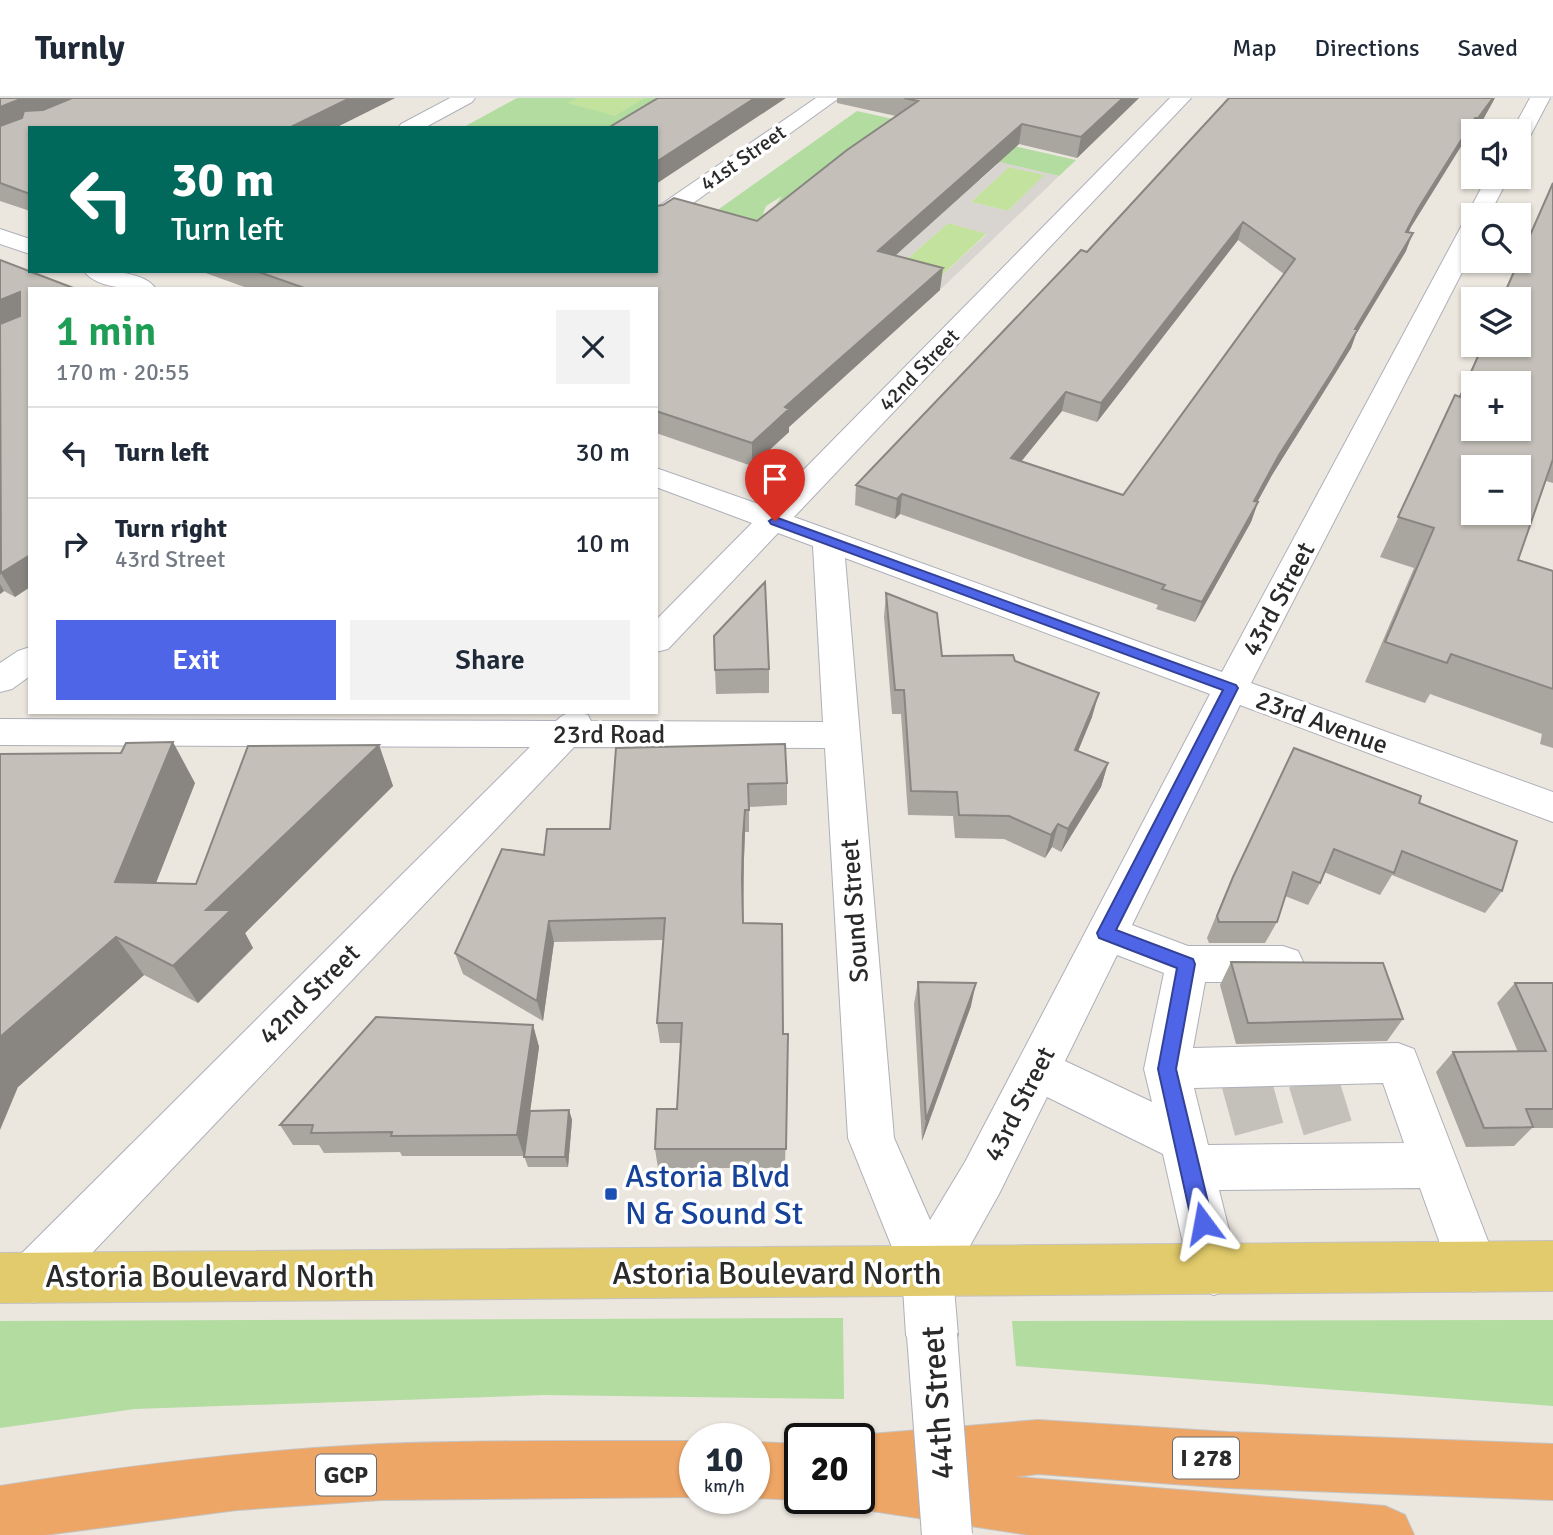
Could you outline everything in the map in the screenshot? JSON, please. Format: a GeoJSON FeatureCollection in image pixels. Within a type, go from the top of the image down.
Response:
{"type":"FeatureCollection","features":[{"type":"Feature","properties":{"kind":"highway","name":"I 278"},"geometry":{"type":"LineString","coordinates":[[875,1462],[1038,1447],[1228,1460],[1553,1472]]}},
{"type":"Feature","properties":{"kind":"highway","name":"GCP"},"geometry":{"type":"LineString","coordinates":[[0,1514],[142,1493],[379,1473],[512,1469],[679,1469]]}},
{"type":"Feature","properties":{"kind":"highway"},"geometry":{"type":"LineString","coordinates":[[875,1483],[1043,1509],[1385,1535]]}},
{"type":"Feature","properties":{"kind":"main road","name":"Astoria Boulevard North"},"geometry":{"type":"LineString","coordinates":[[17,1278],[1553,1266]]}},
{"type":"Feature","properties":{"kind":"street"},"geometry":{"type":"LineString","coordinates":[[412,126],[465,98]]}},
{"type":"Feature","properties":{"kind":"street","name":"41st Street"},"geometry":{"type":"LineString","coordinates":[[658,218],[829,98]]}},
{"type":"Feature","properties":{"kind":"street","name":"42nd Street"},"geometry":{"type":"LineString","coordinates":[[658,639],[775,521],[1181,98]]}},
{"type":"Feature","properties":{"kind":"street"},"geometry":{"type":"LineString","coordinates":[[1529,119],[1540,98]]}},
{"type":"Feature","properties":{"kind":"street"},"geometry":{"type":"LineString","coordinates":[[0,236],[28,246]]}},
{"type":"Feature","properties":{"kind":"street","name":"43rd Street"},"geometry":{"type":"LineString","coordinates":[[927,1272],[982,1178],[1231,688],[1461,250]]}},
{"type":"Feature","properties":{"kind":"street"},"geometry":{"type":"LineString","coordinates":[[112,278],[138,287]]}},
{"type":"Feature","properties":{"kind":"street","name":"23rd Avenue"},"geometry":{"type":"LineString","coordinates":[[658,478],[1553,807]]}},
{"type":"Feature","properties":{"kind":"street","name":"Sound Street"},"geometry":{"type":"LineString","coordinates":[[828,540],[871,1138],[927,1272]]}},
{"type":"Feature","properties":{"kind":"street"},"geometry":{"type":"LineString","coordinates":[[0,680],[28,660]]}},
{"type":"Feature","properties":{"kind":"street","name":"42nd Street"},"geometry":{"type":"LineString","coordinates":[[17,1278],[576,723]]}},
{"type":"Feature","properties":{"kind":"street","name":"23rd Road"},"geometry":{"type":"LineString","coordinates":[[0,732],[576,723],[841,735]]}},
{"type":"Feature","properties":{"kind":"street"},"geometry":{"type":"LineString","coordinates":[[1105,933],[1187,964],[1326,964]]}},
{"type":"Feature","properties":{"kind":"street"},"geometry":{"type":"LineString","coordinates":[[1187,964],[1167,1069],[1213,1270]]}},
{"type":"Feature","properties":{"kind":"street"},"geometry":{"type":"LineString","coordinates":[[1167,1069],[1243,1074],[1310,1072],[1398,1063],[1473,1267]]}},
{"type":"Feature","properties":{"kind":"street"},"geometry":{"type":"LineString","coordinates":[[1036,1069],[1187,1154],[1269,1163],[1338,1161],[1436,1166]]}},
{"type":"Feature","properties":{"kind":"street","name":"44th Street"},"geometry":{"type":"LineString","coordinates":[[927,1272],[947,1535]]}},
{"type":"Feature","properties":{"kind":"green space"},"geometry":{"type":"Polygon","coordinates":[[[517,98],[688,98],[642,126],[466,126],[517,98]]]}},
{"type":"Feature","properties":{"kind":"green space"},"geometry":{"type":"Polygon","coordinates":[[[577,98],[645,98],[615,116],[567,103],[577,98]]]}},
{"type":"Feature","properties":{"kind":"green space"},"geometry":{"type":"Polygon","coordinates":[[[857,111],[1076,160],[1059,176],[892,137],[771,212],[782,196],[766,206],[763,214],[779,224],[712,214],[857,111]]]}},
{"type":"Feature","properties":{"kind":"green space"},"geometry":{"type":"Polygon","coordinates":[[[1009,167],[1045,175],[1008,211],[971,202],[1009,167]]]}},
{"type":"Feature","properties":{"kind":"green space"},"geometry":{"type":"Polygon","coordinates":[[[948,223],[987,233],[939,278],[898,267],[948,223]]]}},
{"type":"Feature","properties":{"kind":"green space"},"geometry":{"type":"Polygon","coordinates":[[[843,1318],[844,1399],[544,1395],[135,1409],[0,1428],[0,1321],[843,1318]]]}},
{"type":"Feature","properties":{"kind":"green space"},"geometry":{"type":"Polygon","coordinates":[[[1553,1320],[1553,1406],[1016,1366],[1012,1321],[1553,1320]]]}},
{"type":"Feature","properties":{"kind":"shaded area"},"geometry":{"type":"Polygon","coordinates":[[[892,137],[1059,176],[942,288],[871,270],[896,247],[903,249],[923,231],[956,175],[980,180],[997,165],[892,137]],[[1009,167],[971,202],[1008,211],[1044,175],[1009,167]],[[948,223],[899,266],[939,278],[987,234],[948,223]]]}},
{"type":"Feature","properties":{"kind":"building"},"geometry":{"type":"Polygon","coordinates":[[[0,98],[23,98],[0,107],[0,98]]]}},
{"type":"Feature","properties":{"kind":"building"},"geometry":{"type":"Polygon","coordinates":[[[72,98],[350,98],[293,126],[28,126],[28,193],[0,183],[0,126],[22,118],[24,111],[43,110],[72,98]]]}},
{"type":"Feature","properties":{"kind":"building"},"geometry":{"type":"Polygon","coordinates":[[[658,98],[755,98],[658,161],[658,126],[611,126],[658,98]]]}},
{"type":"Feature","properties":{"kind":"building"},"geometry":{"type":"Polygon","coordinates":[[[904,98],[1123,98],[1081,137],[1022,124],[878,251],[943,268],[785,407],[789,409],[752,443],[658,412],[658,287],[301,287],[262,273],[658,273],[658,206],[674,198],[757,221],[847,150],[918,101],[904,98]]]}},
{"type":"Feature","properties":{"kind":"building"},"geometry":{"type":"Polygon","coordinates":[[[1229,98],[1493,98],[1478,118],[1461,119],[1461,140],[1406,232],[1413,233],[1333,371],[1279,455],[1254,501],[1258,502],[1202,602],[1162,589],[1165,585],[902,494],[897,499],[856,485],[1081,250],[1087,252],[1229,98]],[[1243,222],[1101,403],[1066,392],[1011,458],[1123,495],[1295,259],[1243,222]]]}},
{"type":"Feature","properties":{"kind":"building"},"geometry":{"type":"Polygon","coordinates":[[[1553,183],[1553,459],[1531,522],[1531,455],[1461,455],[1461,525],[1530,525],[1518,560],[1553,571],[1553,689],[1451,654],[1447,663],[1385,642],[1434,528],[1398,517],[1455,395],[1460,397],[1461,395],[1461,441],[1531,441],[1531,371],[1472,371],[1478,357],[1531,357],[1531,287],[1507,287],[1513,273],[1531,273],[1531,233],[1553,183]]]}},
{"type":"Feature","properties":{"kind":"building"},"geometry":{"type":"Polygon","coordinates":[[[0,260],[28,271],[28,273],[71,287],[28,287],[28,556],[1,573],[0,324],[20,316],[20,292],[0,300],[0,260]]]}},
{"type":"Feature","properties":{"kind":"building"},"geometry":{"type":"Polygon","coordinates":[[[765,582],[769,669],[715,670],[714,636],[765,582]]]}},
{"type":"Feature","properties":{"kind":"building"},"geometry":{"type":"Polygon","coordinates":[[[886,593],[937,613],[942,656],[1013,655],[1015,661],[1099,693],[1075,750],[1108,763],[1068,829],[1058,824],[1051,835],[1009,816],[959,815],[957,792],[911,791],[904,690],[895,690],[886,593]]]}},
{"type":"Feature","properties":{"kind":"building"},"geometry":{"type":"Polygon","coordinates":[[[173,742],[115,882],[196,884],[248,746],[379,745],[206,910],[231,910],[173,966],[116,937],[0,1037],[0,754],[121,753],[126,743],[173,742]]]}},
{"type":"Feature","properties":{"kind":"building"},"geometry":{"type":"Polygon","coordinates":[[[785,744],[787,783],[748,784],[749,810],[745,810],[742,879],[743,923],[782,924],[783,1034],[788,1034],[786,1149],[655,1149],[657,1109],[677,1109],[682,1023],[657,1023],[665,918],[549,921],[537,1001],[455,953],[502,849],[544,855],[547,829],[610,829],[616,748],[785,744]]]}},
{"type":"Feature","properties":{"kind":"building"},"geometry":{"type":"Polygon","coordinates":[[[1294,748],[1421,796],[1419,803],[1517,841],[1502,891],[1402,851],[1394,873],[1334,849],[1320,883],[1293,872],[1277,922],[1219,922],[1217,916],[1233,877],[1294,748]]]}},
{"type":"Feature","properties":{"kind":"building"},"geometry":{"type":"Polygon","coordinates":[[[1231,962],[1383,963],[1403,1019],[1248,1023],[1231,962]]]}},
{"type":"Feature","properties":{"kind":"building"},"geometry":{"type":"Polygon","coordinates":[[[918,982],[976,983],[926,1120],[918,982]]]}},
{"type":"Feature","properties":{"kind":"building"},"geometry":{"type":"Polygon","coordinates":[[[1515,983],[1553,983],[1553,1109],[1526,1109],[1533,1127],[1484,1128],[1453,1052],[1546,1051],[1515,983]]]}},
{"type":"Feature","properties":{"kind":"building"},"geometry":{"type":"Polygon","coordinates":[[[376,1017],[533,1025],[517,1135],[391,1136],[392,1132],[311,1133],[313,1125],[280,1125],[376,1017]]]}},
{"type":"Feature","properties":{"kind":"building"},"geometry":{"type":"Polygon","coordinates":[[[569,1110],[565,1157],[524,1157],[530,1111],[569,1110]]]}},
{"type":"Feature","properties":{"kind":"tunnel"},"geometry":{"type":"LineString","coordinates":[[1313,1080],[1336,1155]]}},
{"type":"Feature","properties":{"kind":"tunnel"},"geometry":{"type":"LineString","coordinates":[[1246,1081],[1267,1158]]}},
{"type":"Feature","properties":{"kind":"place","name":"Astoria Blvd N & Sound St"},"geometry":{"type":"Point","coordinates":[611,1194]}},
{"type":"Feature","properties":{"kind":"route"},"geometry":{"type":"LineString","coordinates":[[775,521],[1231,688],[1105,933],[1187,964],[1167,1069],[1203,1223]]}}]}
